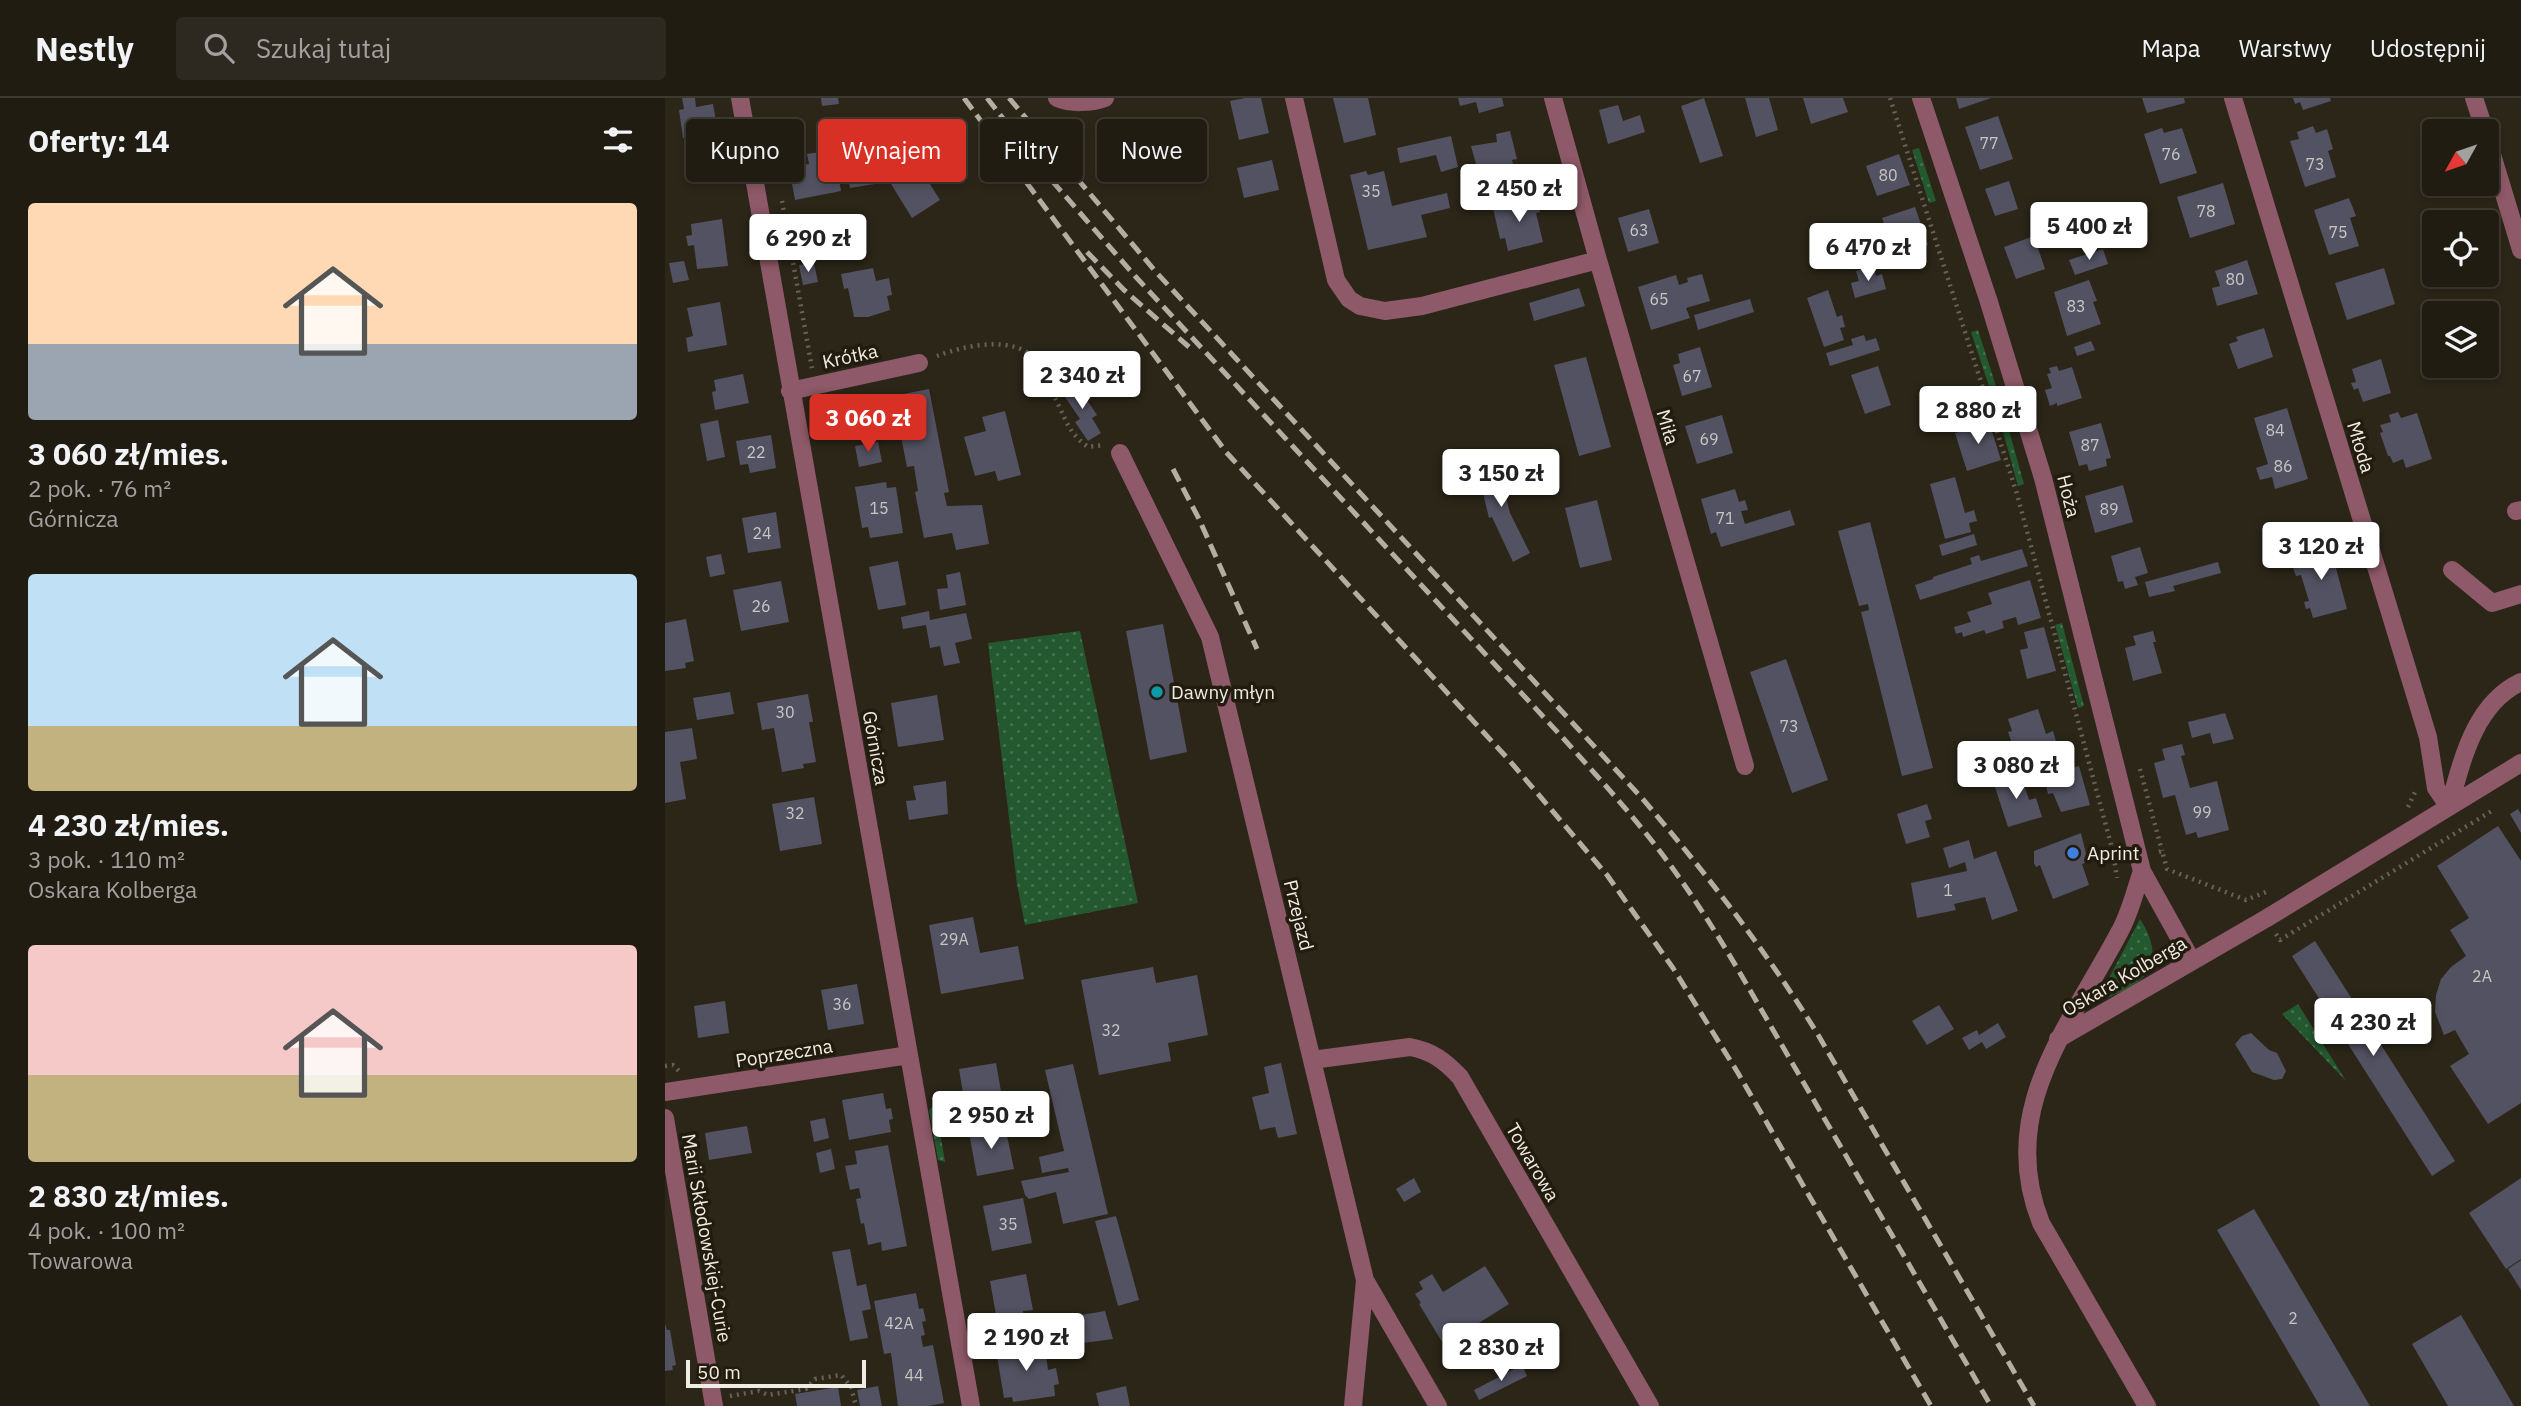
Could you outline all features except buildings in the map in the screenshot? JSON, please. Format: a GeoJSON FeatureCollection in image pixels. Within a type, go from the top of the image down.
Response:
{"type":"FeatureCollection","features":[{"type":"Feature","properties":{"kind":"street","name":"Górnicza"},"geometry":{"type":"LineString","coordinates":[[740,98],[971,1406]]}},
{"type":"Feature","properties":{"kind":"street"},"geometry":{"type":"LineString","coordinates":[[1057,98],[1066,102],[1097,101],[1105,98]]}},
{"type":"Feature","properties":{"kind":"street"},"geometry":{"type":"LineString","coordinates":[[1294,98],[1336,279],[1349,299],[1360,306],[1385,312],[1422,306],[1598,260]]}},
{"type":"Feature","properties":{"kind":"street","name":"Miła"},"geometry":{"type":"LineString","coordinates":[[1553,98],[1745,766]]}},
{"type":"Feature","properties":{"kind":"street","name":"Hoża"},"geometry":{"type":"LineString","coordinates":[[1921,98],[2043,478],[2142,871],[2192,961]]}},
{"type":"Feature","properties":{"kind":"street","name":"Młoda"},"geometry":{"type":"LineString","coordinates":[[2233,98],[2428,737],[2436,788],[2449,807]]}},
{"type":"Feature","properties":{"kind":"street"},"geometry":{"type":"LineString","coordinates":[[2475,98],[2481,119]]}},
{"type":"Feature","properties":{"kind":"street"},"geometry":{"type":"LineString","coordinates":[[2499,178],[2521,250]]}},
{"type":"Feature","properties":{"kind":"street","name":"Krótka"},"geometry":{"type":"LineString","coordinates":[[790,391],[919,363]]}},
{"type":"Feature","properties":{"kind":"street","name":"Przejazd"},"geometry":{"type":"LineString","coordinates":[[1120,453],[1210,637],[1365,1280],[1353,1406]]}},
{"type":"Feature","properties":{"kind":"street"},"geometry":{"type":"LineString","coordinates":[[2452,570],[2492,603],[2521,594]]}},
{"type":"Feature","properties":{"kind":"street"},"geometry":{"type":"LineString","coordinates":[[2449,807],[2465,750],[2474,731],[2495,700],[2510,687],[2521,682]]}},
{"type":"Feature","properties":{"kind":"street","name":"Oskara Kolberga"},"geometry":{"type":"LineString","coordinates":[[2147,1406],[2041,1223],[2033,1203],[2028,1168],[2029,1125],[2033,1100],[2042,1073],[2058,1038],[2192,961],[2521,763]]}},
{"type":"Feature","properties":{"kind":"street"},"geometry":{"type":"LineString","coordinates":[[2058,1038],[2122,929],[2142,871]]}},
{"type":"Feature","properties":{"kind":"street","name":"Towarowa"},"geometry":{"type":"LineString","coordinates":[[1312,1060],[1410,1047],[1425,1049],[1460,1077],[1650,1406]]}},
{"type":"Feature","properties":{"kind":"street","name":"Poprzeczna"},"geometry":{"type":"LineString","coordinates":[[665,1092],[909,1055]]}},
{"type":"Feature","properties":{"kind":"street","name":"Marii Skłodowskiej-Curie"},"geometry":{"type":"LineString","coordinates":[[665,1118],[714,1406]]}},
{"type":"Feature","properties":{"kind":"street"},"geometry":{"type":"LineString","coordinates":[[1365,1280],[1438,1406]]}},
{"type":"Feature","properties":{"kind":"path"},"geometry":{"type":"LineString","coordinates":[[1890,98],[2017,494],[2113,852],[2117,879],[2115,889]]}},
{"type":"Feature","properties":{"kind":"path"},"geometry":{"type":"LineString","coordinates":[[780,190],[813,374]]}},
{"type":"Feature","properties":{"kind":"path"},"geometry":{"type":"LineString","coordinates":[[919,363],[954,349],[986,344],[1016,348],[1034,358],[1074,437],[1088,447],[1108,445],[1120,453]]}},
{"type":"Feature","properties":{"kind":"path"},"geometry":{"type":"LineString","coordinates":[[2406,811],[2412,802],[2417,782]]}},
{"type":"Feature","properties":{"kind":"path"},"geometry":{"type":"LineString","coordinates":[[2265,938],[2275,932],[2280,940],[2495,809]]}},
{"type":"Feature","properties":{"kind":"path"},"geometry":{"type":"LineString","coordinates":[[2159,852],[2162,851],[2167,869],[2246,900],[2277,886]]}},
{"type":"Feature","properties":{"kind":"path"},"geometry":{"type":"LineString","coordinates":[[732,1395],[759,1391],[768,1395],[806,1389],[815,1379],[841,1375],[851,1387],[856,1406]]}},
{"type":"Feature","properties":{"kind":"green space"},"geometry":{"type":"Polygon","coordinates":[[[1919,148],[1936,201],[1929,203],[1912,150],[1919,148]]]}},
{"type":"Feature","properties":{"kind":"green space"},"geometry":{"type":"Polygon","coordinates":[[[1978,330],[2002,405],[1996,407],[1971,332],[1978,330]]]}},
{"type":"Feature","properties":{"kind":"green space"},"geometry":{"type":"Polygon","coordinates":[[[2005,416],[2024,484],[2018,486],[1999,417],[2005,416]]]}},
{"type":"Feature","properties":{"kind":"green space"},"geometry":{"type":"Polygon","coordinates":[[[2062,623],[2084,706],[2078,708],[2055,625],[2062,623]]]}},
{"type":"Feature","properties":{"kind":"green space"},"geometry":{"type":"Polygon","coordinates":[[[1080,631],[1138,903],[1025,925],[1017,884],[988,643],[1080,631]]]}},
{"type":"Feature","properties":{"kind":"green space"},"geometry":{"type":"Polygon","coordinates":[[[2140,919],[2149,935],[2152,950],[2152,962],[2147,972],[2127,989],[2097,1001],[2140,919]]]}},
{"type":"Feature","properties":{"kind":"green space"},"geometry":{"type":"Polygon","coordinates":[[[2298,1004],[2346,1081],[2282,1014],[2298,1004]]]}},
{"type":"Feature","properties":{"kind":"green space"},"geometry":{"type":"Polygon","coordinates":[[[936,1107],[945,1162],[938,1160],[929,1110],[936,1107]]]}},
{"type":"Feature","properties":{"kind":"railway"},"geometry":{"type":"LineString","coordinates":[[964,98],[1226,452],[1509,760],[1607,875],[1673,968],[1738,1073],[1931,1406]]}},
{"type":"Feature","properties":{"kind":"railway"},"geometry":{"type":"LineString","coordinates":[[987,98],[1047,175],[1135,276],[1563,738],[1662,854],[1737,968],[1991,1406]]}},
{"type":"Feature","properties":{"kind":"railway"},"geometry":{"type":"LineString","coordinates":[[1009,98],[1156,272],[1641,797],[1711,883],[1755,941],[1817,1033],[2034,1406]]}},
{"type":"Feature","properties":{"kind":"railway"},"geometry":{"type":"LineString","coordinates":[[1087,252],[1124,290],[1189,347]]}},
{"type":"Feature","properties":{"kind":"railway"},"geometry":{"type":"LineString","coordinates":[[1173,469],[1199,519],[1257,649]]}},
{"type":"Feature","properties":{"kind":"place","name":"Dawny młyn"},"geometry":{"type":"Point","coordinates":[1157,692]}},
{"type":"Feature","properties":{"kind":"place","name":"Aprint"},"geometry":{"type":"Point","coordinates":[2073,853]}}]}
